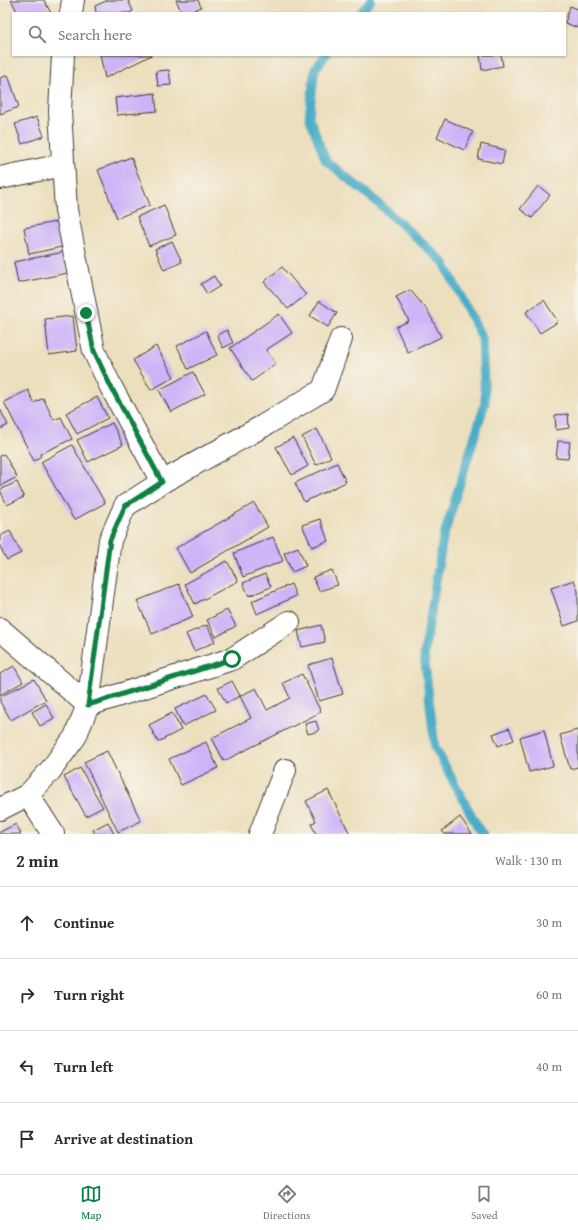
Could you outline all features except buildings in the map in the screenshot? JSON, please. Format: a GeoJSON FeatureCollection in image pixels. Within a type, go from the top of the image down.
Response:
{"type":"FeatureCollection","features":[{"type":"Feature","properties":{"kind":"street"},"geometry":{"type":"LineString","coordinates":[[71,12],[73,0]]}},
{"type":"Feature","properties":{"kind":"street"},"geometry":{"type":"LineString","coordinates":[[63,56],[60,111],[66,210],[94,351],[110,385],[162,482]]}},
{"type":"Feature","properties":{"kind":"street"},"geometry":{"type":"LineString","coordinates":[[0,178],[63,165]]}},
{"type":"Feature","properties":{"kind":"street"},"geometry":{"type":"LineString","coordinates":[[0,809],[28,795],[50,771],[75,737],[88,705],[110,540],[125,506],[162,482],[263,426],[323,390],[341,339]]}},
{"type":"Feature","properties":{"kind":"street"},"geometry":{"type":"LineString","coordinates":[[88,705],[232,659],[289,622]]}},
{"type":"Feature","properties":{"kind":"street"},"geometry":{"type":"LineString","coordinates":[[0,629],[88,705]]}},
{"type":"Feature","properties":{"kind":"street"},"geometry":{"type":"LineString","coordinates":[[260,834],[285,770]]}},
{"type":"Feature","properties":{"kind":"street"},"geometry":{"type":"LineString","coordinates":[[28,795],[53,834]]}},
{"type":"Feature","properties":{"kind":"waterway"},"geometry":{"type":"LineString","coordinates":[[361,12],[371,0]]}},
{"type":"Feature","properties":{"kind":"waterway"},"geometry":{"type":"LineString","coordinates":[[325,56],[315,69],[309,117],[326,161],[376,201],[444,263],[482,338],[485,403],[443,538],[424,655],[435,747],[483,834]]}},
{"type":"Feature","properties":{"kind":"route"},"geometry":{"type":"LineString","coordinates":[[86,313],[94,351],[110,385],[162,482],[125,506],[110,540],[88,705],[232,659]]}}]}
